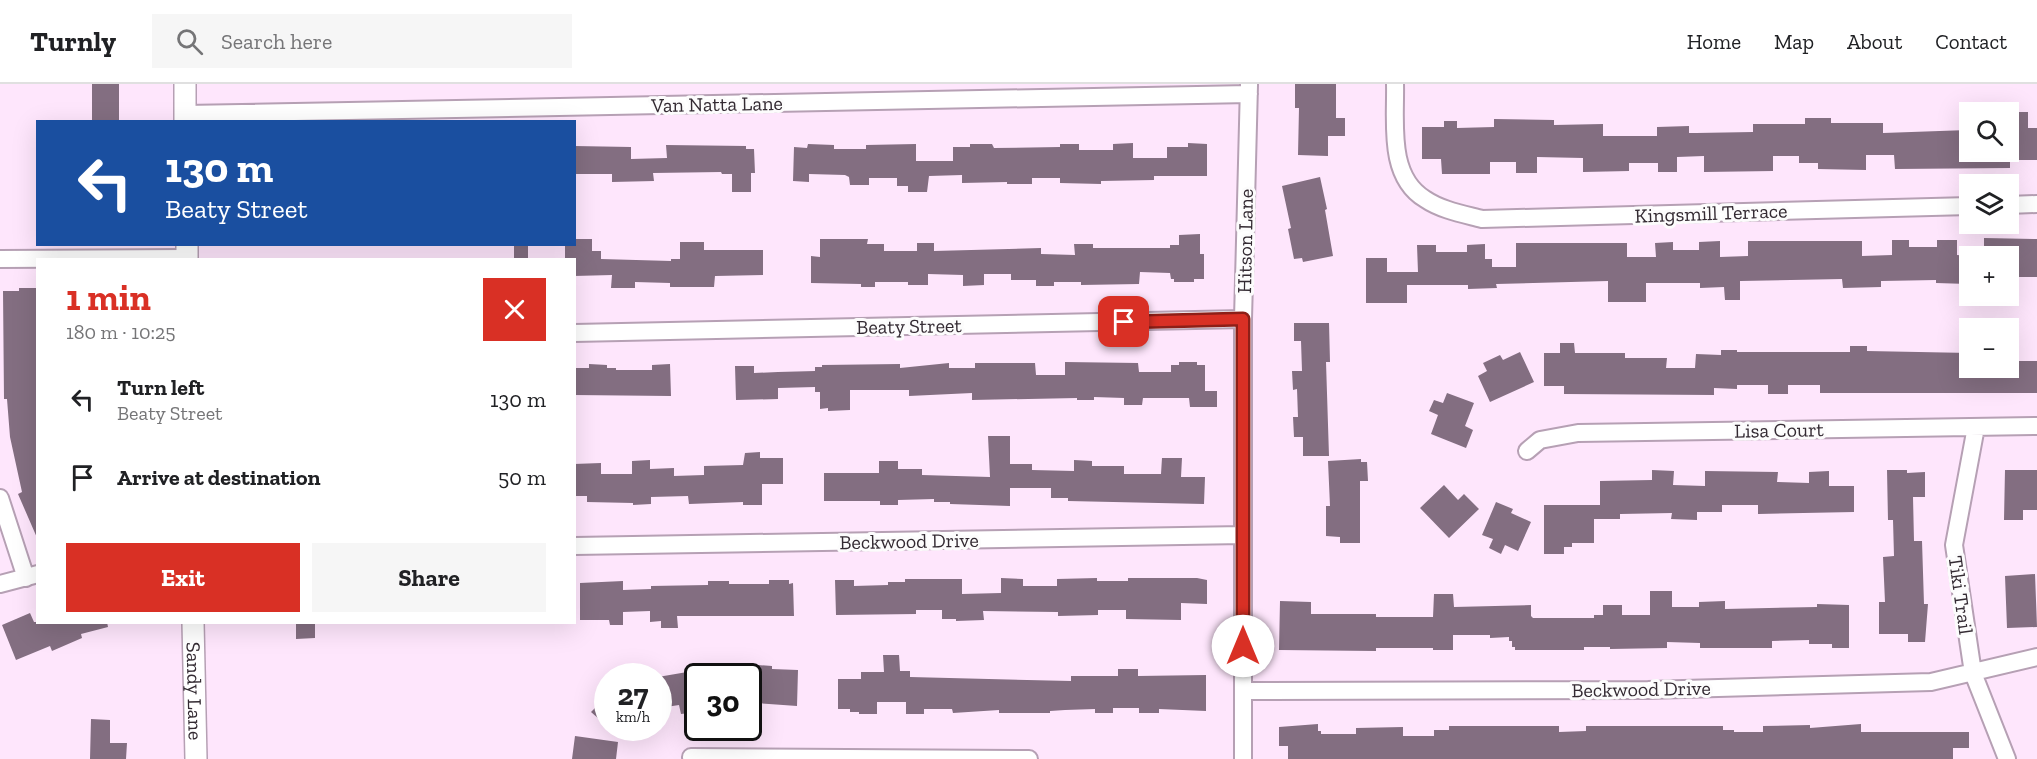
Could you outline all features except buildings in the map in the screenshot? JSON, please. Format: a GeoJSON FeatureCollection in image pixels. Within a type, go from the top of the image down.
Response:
{"type":"FeatureCollection","features":[{"type":"Feature","properties":{"kind":"street"},"geometry":{"type":"LineString","coordinates":[[184,84],[185,118]]}},
{"type":"Feature","properties":{"kind":"street","name":"Kingsmill Terrace"},"geometry":{"type":"LineString","coordinates":[[1395,84],[1397,155],[1410,185],[1424,199],[1453,211],[1482,219],[1959,206]]}},
{"type":"Feature","properties":{"kind":"street","name":"Van Natta Lane"},"geometry":{"type":"LineString","coordinates":[[185,118],[1249,89]]}},
{"type":"Feature","properties":{"kind":"street","name":"Hitson Lane"},"geometry":{"type":"LineString","coordinates":[[1243,759],[1243,319],[1249,89]]}},
{"type":"Feature","properties":{"kind":"street"},"geometry":{"type":"LineString","coordinates":[[2019,205],[2037,204]]}},
{"type":"Feature","properties":{"kind":"street"},"geometry":{"type":"LineString","coordinates":[[37,258],[187,254]]}},
{"type":"Feature","properties":{"kind":"street"},"geometry":{"type":"LineString","coordinates":[[0,259],[36,258]]}},
{"type":"Feature","properties":{"kind":"street","name":"Beaty Street"},"geometry":{"type":"LineString","coordinates":[[576,333],[1243,319]]}},
{"type":"Feature","properties":{"kind":"street","name":"Lisa Court"},"geometry":{"type":"LineString","coordinates":[[1527,451],[1540,440],[1578,433],[2037,426]]}},
{"type":"Feature","properties":{"kind":"street","name":"Tiki Trail"},"geometry":{"type":"LineString","coordinates":[[1976,427],[1954,545],[1973,673],[2007,759]]}},
{"type":"Feature","properties":{"kind":"street"},"geometry":{"type":"LineString","coordinates":[[0,498],[32,576],[0,584]]}},
{"type":"Feature","properties":{"kind":"street","name":"Beckwood Drive"},"geometry":{"type":"LineString","coordinates":[[576,546],[1243,535]]}},
{"type":"Feature","properties":{"kind":"street","name":"Sandy Lane"},"geometry":{"type":"LineString","coordinates":[[193,624],[196,759]]}},
{"type":"Feature","properties":{"kind":"street","name":"Beckwood Drive"},"geometry":{"type":"LineString","coordinates":[[1243,691],[1647,690],[1930,682],[2037,657]]}},
{"type":"Feature","properties":{"kind":"street"},"geometry":{"type":"LineString","coordinates":[[691,757],[1029,759]]}},
{"type":"Feature","properties":{"kind":"route"},"geometry":{"type":"LineString","coordinates":[[1124,322],[1243,319],[1243,646]]}}]}
